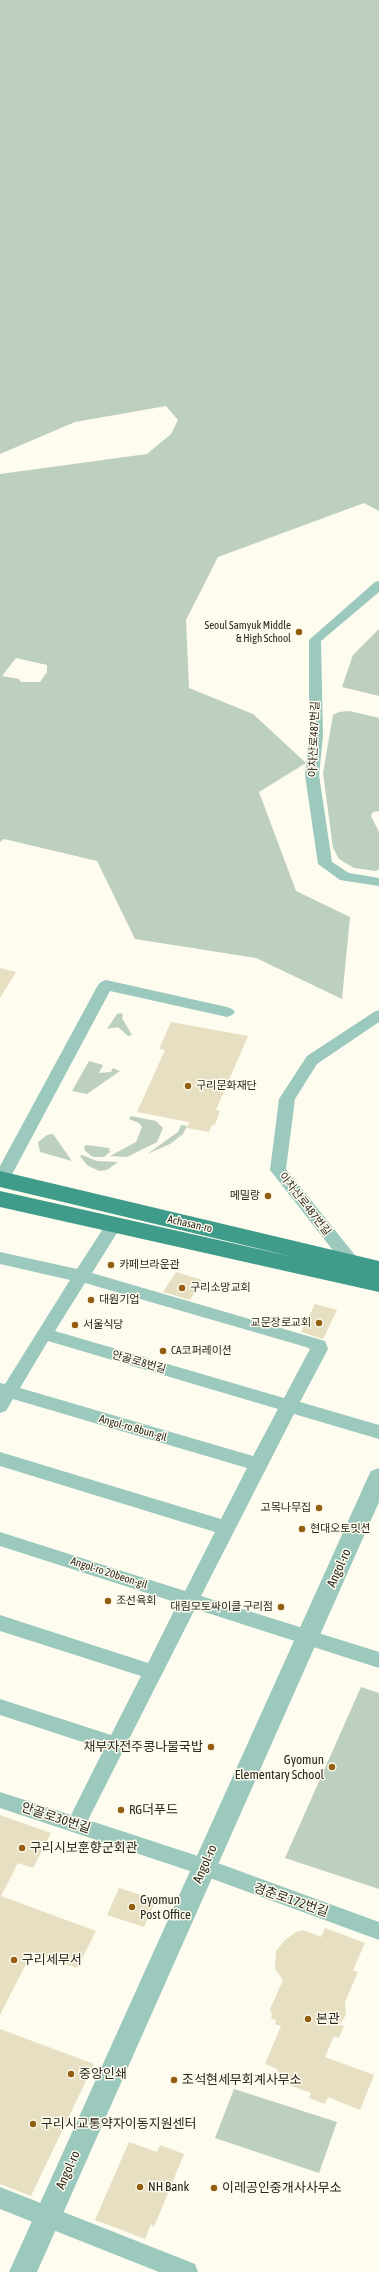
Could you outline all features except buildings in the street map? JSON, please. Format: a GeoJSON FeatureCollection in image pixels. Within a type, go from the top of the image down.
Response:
{"type":"FeatureCollection","features":[{"type":"Feature","properties":{"kind":"main road","name":"Achasan-ro"},"geometry":{"type":"LineString","coordinates":[[0,1186],[114,1224],[379,1284]]}},
{"type":"Feature","properties":{"kind":"main road","name":"Achasan-ro"},"geometry":{"type":"LineString","coordinates":[[0,1186],[379,1269]]}},
{"type":"Feature","properties":{"kind":"street","name":"아차산로487번길"},"geometry":{"type":"LineString","coordinates":[[379,585],[315,640],[316,736],[312,775],[325,864],[345,877],[379,882]]}},
{"type":"Feature","properties":{"kind":"street"},"geometry":{"type":"LineString","coordinates":[[0,1186],[42,1101],[106,986],[227,1012]]}},
{"type":"Feature","properties":{"kind":"street","name":"아차산로487번길"},"geometry":{"type":"LineString","coordinates":[[352,1263],[319,1224],[278,1170],[287,1099],[312,1060],[379,1015]]}},
{"type":"Feature","properties":{"kind":"street"},"geometry":{"type":"LineString","coordinates":[[3,1395],[114,1224]]}},
{"type":"Feature","properties":{"kind":"street"},"geometry":{"type":"LineString","coordinates":[[0,1258],[81,1276],[318,1345],[318,1350],[258,1464],[76,1825]]}},
{"type":"Feature","properties":{"kind":"street","name":"안골로8번길"},"geometry":{"type":"LineString","coordinates":[[44,1334],[379,1432]]}},
{"type":"Feature","properties":{"kind":"street","name":"Angol-ro 8bun-gil"},"geometry":{"type":"LineString","coordinates":[[3,1395],[258,1464]]}},
{"type":"Feature","properties":{"kind":"street"},"geometry":{"type":"LineString","coordinates":[[0,1459],[226,1528]]}},
{"type":"Feature","properties":{"kind":"street","name":"Angol-ro"},"geometry":{"type":"LineString","coordinates":[[23,2272],[379,1477]]}},
{"type":"Feature","properties":{"kind":"street","name":"Angol-ro 20beon-gil"},"geometry":{"type":"LineString","coordinates":[[0,1539],[379,1660]]}},
{"type":"Feature","properties":{"kind":"street"},"geometry":{"type":"LineString","coordinates":[[0,1623],[153,1672]]}},
{"type":"Feature","properties":{"kind":"street"},"geometry":{"type":"LineString","coordinates":[[0,1707],[116,1745]]}},
{"type":"Feature","properties":{"kind":"street","name":"안골로30번길"},"geometry":{"type":"LineString","coordinates":[[0,1800],[204,1867]]}},
{"type":"Feature","properties":{"kind":"street","name":"경춘로172번길"},"geometry":{"type":"LineString","coordinates":[[204,1867],[243,1883],[379,1931]]}},
{"type":"Feature","properties":{"kind":"street"},"geometry":{"type":"LineString","coordinates":[[0,2198],[187,2272]]}},
{"type":"Feature","properties":{"kind":"green space"},"geometry":{"type":"Polygon","coordinates":[[[0,0],[379,0],[379,511],[364,503],[218,557],[186,620],[189,688],[253,714],[306,763],[259,792],[296,891],[350,917],[342,999],[256,958],[135,939],[97,861],[4,839],[0,842],[0,474],[147,454],[171,434],[178,420],[166,406],[75,422],[0,454],[0,0]],[[16,658],[2,676],[19,679],[21,682],[40,682],[47,672],[47,665],[16,658]]]}},
{"type":"Feature","properties":{"kind":"green space"},"geometry":{"type":"Polygon","coordinates":[[[379,629],[379,696],[342,687],[353,655],[379,629]]]}},
{"type":"Feature","properties":{"kind":"green space"},"geometry":{"type":"Polygon","coordinates":[[[350,711],[379,718],[379,811],[373,812],[371,816],[379,832],[379,869],[376,871],[354,868],[339,859],[333,848],[323,773],[333,715],[339,712],[350,711]]]}},
{"type":"Feature","properties":{"kind":"green space"},"geometry":{"type":"Polygon","coordinates":[[[121,1013],[123,1015],[122,1018],[132,1035],[128,1036],[118,1027],[107,1029],[117,1014],[121,1013]]]}},
{"type":"Feature","properties":{"kind":"green space"},"geometry":{"type":"Polygon","coordinates":[[[89,1061],[103,1065],[99,1073],[111,1072],[113,1068],[120,1071],[87,1094],[72,1091],[89,1061]]]}},
{"type":"Feature","properties":{"kind":"green space"},"geometry":{"type":"Polygon","coordinates":[[[131,1116],[156,1121],[163,1128],[157,1142],[127,1157],[110,1156],[136,1142],[142,1127],[139,1123],[129,1119],[131,1116]]]}},
{"type":"Feature","properties":{"kind":"green space"},"geometry":{"type":"Polygon","coordinates":[[[181,1125],[187,1126],[183,1134],[170,1144],[147,1154],[178,1132],[181,1125]]]}},
{"type":"Feature","properties":{"kind":"green space"},"geometry":{"type":"Polygon","coordinates":[[[53,1134],[72,1161],[40,1152],[38,1142],[47,1135],[53,1134]]]}},
{"type":"Feature","properties":{"kind":"green space"},"geometry":{"type":"Polygon","coordinates":[[[87,1145],[109,1148],[110,1152],[104,1157],[93,1157],[85,1151],[84,1147],[87,1145]]]}},
{"type":"Feature","properties":{"kind":"green space"},"geometry":{"type":"Polygon","coordinates":[[[82,1155],[97,1161],[118,1162],[107,1170],[99,1171],[87,1165],[80,1156],[82,1155]]]}},
{"type":"Feature","properties":{"kind":"green space"},"geometry":{"type":"Polygon","coordinates":[[[361,1687],[379,1693],[379,1889],[285,1858],[361,1687]]]}},
{"type":"Feature","properties":{"kind":"green space"},"geometry":{"type":"Polygon","coordinates":[[[234,2089],[337,2122],[319,2173],[215,2138],[234,2089]]]}},
{"type":"Feature","properties":{"kind":"place","name":"Seoul Samyuk Middle & High School"},"geometry":{"type":"Point","coordinates":[299,632]}},
{"type":"Feature","properties":{"kind":"place","name":"구리문화재단"},"geometry":{"type":"Point","coordinates":[188,1086]}},
{"type":"Feature","properties":{"kind":"place","name":"메밀랑"},"geometry":{"type":"Point","coordinates":[268,1196]}},
{"type":"Feature","properties":{"kind":"place","name":"카페브라운관"},"geometry":{"type":"Point","coordinates":[111,1265]}},
{"type":"Feature","properties":{"kind":"place","name":"구리소망교회"},"geometry":{"type":"Point","coordinates":[182,1288]}},
{"type":"Feature","properties":{"kind":"place","name":"대원기업"},"geometry":{"type":"Point","coordinates":[91,1300]}},
{"type":"Feature","properties":{"kind":"place","name":"교문장로교회"},"geometry":{"type":"Point","coordinates":[319,1323]}},
{"type":"Feature","properties":{"kind":"place","name":"서울식당"},"geometry":{"type":"Point","coordinates":[75,1325]}},
{"type":"Feature","properties":{"kind":"place","name":"CA코퍼레이션"},"geometry":{"type":"Point","coordinates":[163,1351]}},
{"type":"Feature","properties":{"kind":"place","name":"고목나무집"},"geometry":{"type":"Point","coordinates":[319,1508]}},
{"type":"Feature","properties":{"kind":"place","name":"현대오토밋션"},"geometry":{"type":"Point","coordinates":[302,1529]}},
{"type":"Feature","properties":{"kind":"place","name":"조선육회"},"geometry":{"type":"Point","coordinates":[108,1601]}},
{"type":"Feature","properties":{"kind":"place","name":"대림모토싸이클 구리점"},"geometry":{"type":"Point","coordinates":[281,1607]}},
{"type":"Feature","properties":{"kind":"place","name":"채부자전주콩나물국밥"},"geometry":{"type":"Point","coordinates":[211,1747]}},
{"type":"Feature","properties":{"kind":"place","name":"Gyomun Elementary School"},"geometry":{"type":"Point","coordinates":[332,1767]}},
{"type":"Feature","properties":{"kind":"place","name":"RG더푸드"},"geometry":{"type":"Point","coordinates":[121,1810]}},
{"type":"Feature","properties":{"kind":"place","name":"구리시보훈향군회관"},"geometry":{"type":"Point","coordinates":[22,1848]}},
{"type":"Feature","properties":{"kind":"place","name":"Gyomun Post Office"},"geometry":{"type":"Point","coordinates":[132,1907]}},
{"type":"Feature","properties":{"kind":"place","name":"구리세무서"},"geometry":{"type":"Point","coordinates":[14,1960]}},
{"type":"Feature","properties":{"kind":"place","name":"본관"},"geometry":{"type":"Point","coordinates":[308,2019]}},
{"type":"Feature","properties":{"kind":"place","name":"중앙인쇄"},"geometry":{"type":"Point","coordinates":[71,2074]}},
{"type":"Feature","properties":{"kind":"place","name":"조석현세무회계사무소"},"geometry":{"type":"Point","coordinates":[174,2080]}},
{"type":"Feature","properties":{"kind":"place","name":"구리시교통약자이동지원센터"},"geometry":{"type":"Point","coordinates":[33,2124]}},
{"type":"Feature","properties":{"kind":"place","name":"NH Bank"},"geometry":{"type":"Point","coordinates":[140,2187]}},
{"type":"Feature","properties":{"kind":"place","name":"이레공인중개사사무소"},"geometry":{"type":"Point","coordinates":[214,2188]}}]}
